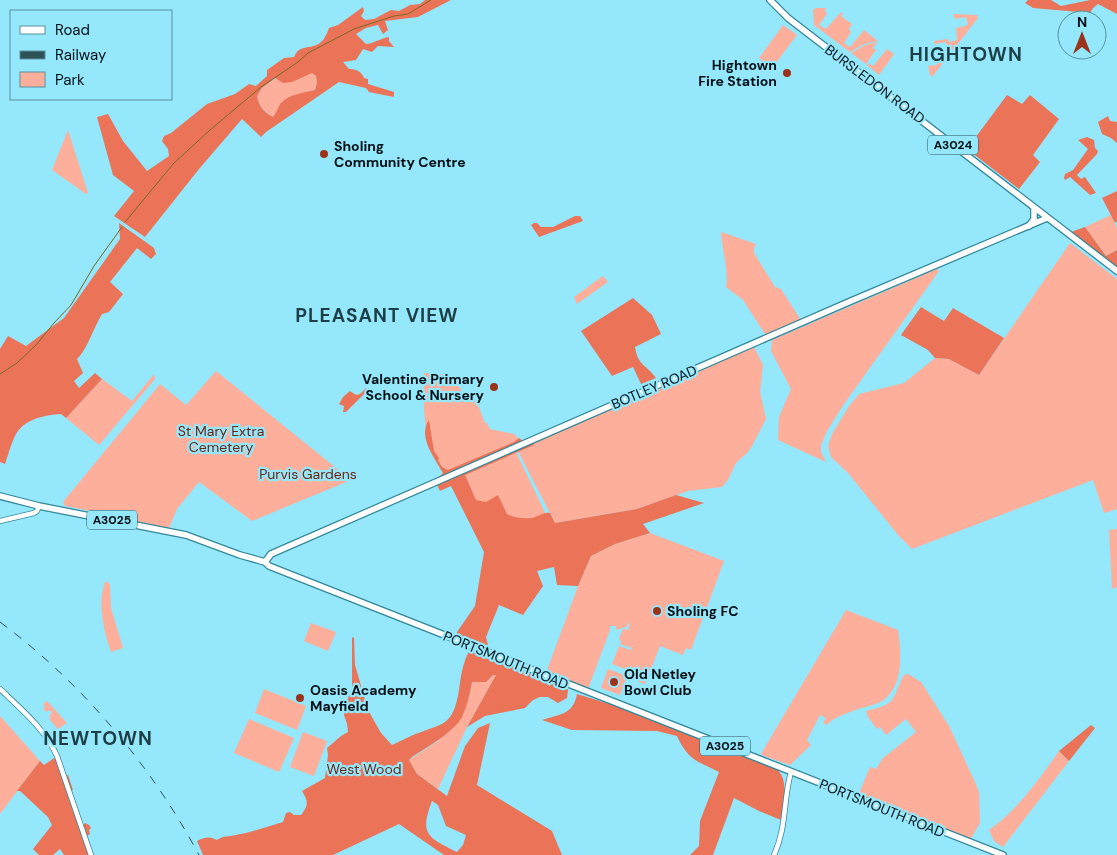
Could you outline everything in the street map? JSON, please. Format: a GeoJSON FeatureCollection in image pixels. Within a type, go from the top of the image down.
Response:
{"type":"FeatureCollection","features":[{"type":"Feature","properties":{"kind":"main road","name":"BURSLEDON ROAD"},"geometry":{"type":"LineString","coordinates":[[764,0],[1117,271]]}},
{"type":"Feature","properties":{"kind":"main road","name":"BURSLEDON ROAD"},"geometry":{"type":"LineString","coordinates":[[770,0],[775,7]]}},
{"type":"Feature","properties":{"kind":"main road"},"geometry":{"type":"LineString","coordinates":[[1029,226],[1034,219],[1034,208]]}},
{"type":"Feature","properties":{"kind":"main road","name":"BOTLEY ROAD"},"geometry":{"type":"LineString","coordinates":[[265,562],[271,554],[1047,218]]}},
{"type":"Feature","properties":{"kind":"main road","name":"PORTSMOUTH ROAD"},"geometry":{"type":"LineString","coordinates":[[0,496],[40,506],[186,535],[265,562],[274,568],[1003,855]]}},
{"type":"Feature","properties":{"kind":"street"},"geometry":{"type":"LineString","coordinates":[[0,521],[34,513],[40,506]]}},
{"type":"Feature","properties":{"kind":"street"},"geometry":{"type":"LineString","coordinates":[[0,689],[50,742],[90,855]]}},
{"type":"Feature","properties":{"kind":"street"},"geometry":{"type":"LineString","coordinates":[[774,855],[785,818],[788,781],[791,772]]}},
{"type":"Feature","properties":{"kind":"green space"},"geometry":{"type":"Polygon","coordinates":[[[425,0],[451,0],[418,17],[385,21],[388,30],[383,34],[378,25],[366,28],[356,34],[366,44],[389,37],[389,41],[394,47],[378,46],[372,52],[363,49],[356,60],[343,62],[349,69],[358,71],[364,78],[368,79],[368,84],[394,92],[394,97],[369,92],[366,88],[339,82],[261,137],[242,119],[145,237],[114,216],[134,191],[113,175],[97,117],[108,114],[123,141],[147,171],[169,156],[168,149],[162,141],[164,136],[171,133],[207,104],[235,94],[249,84],[256,86],[267,76],[267,70],[284,58],[294,57],[301,49],[320,43],[329,28],[338,25],[363,7],[364,11],[361,16],[365,20],[374,19],[391,10],[399,11],[410,5],[420,4],[425,0]],[[312,73],[292,82],[283,83],[275,78],[262,88],[257,96],[258,100],[265,111],[273,117],[284,100],[297,94],[315,90],[316,76],[312,73]]]}},
{"type":"Feature","properties":{"kind":"green space"},"geometry":{"type":"Polygon","coordinates":[[[1028,0],[1051,0],[1061,6],[1090,0],[1117,0],[1117,14],[1098,4],[1092,10],[1057,10],[1033,8],[1025,3],[1028,0]]]}},
{"type":"Feature","properties":{"kind":"green space"},"geometry":{"type":"Polygon","coordinates":[[[816,8],[826,8],[827,14],[819,25],[826,29],[841,12],[843,14],[841,16],[852,24],[849,29],[851,32],[844,43],[850,47],[864,30],[878,41],[864,44],[850,52],[814,25],[813,10],[816,8]]]}},
{"type":"Feature","properties":{"kind":"green space"},"geometry":{"type":"Polygon","coordinates":[[[953,14],[977,15],[978,18],[932,77],[928,66],[937,65],[937,52],[947,50],[946,42],[934,44],[934,41],[948,39],[949,42],[957,40],[956,28],[968,25],[966,17],[955,19],[953,14]]]}},
{"type":"Feature","properties":{"kind":"green space"},"geometry":{"type":"Polygon","coordinates":[[[783,25],[797,35],[772,68],[759,58],[783,25]]]}},
{"type":"Feature","properties":{"kind":"green space"},"geometry":{"type":"Polygon","coordinates":[[[877,42],[873,48],[876,50],[866,64],[851,53],[865,45],[877,42]]]}},
{"type":"Feature","properties":{"kind":"green space"},"geometry":{"type":"Polygon","coordinates":[[[887,49],[894,54],[879,75],[867,65],[868,63],[873,66],[887,49]]]}},
{"type":"Feature","properties":{"kind":"green space"},"geometry":{"type":"Polygon","coordinates":[[[312,73],[316,76],[315,90],[286,99],[273,117],[261,106],[257,96],[262,89],[274,80],[280,77],[312,73]]]}},
{"type":"Feature","properties":{"kind":"green space"},"geometry":{"type":"Polygon","coordinates":[[[1007,95],[1022,104],[1030,95],[1059,119],[1033,155],[1040,162],[1019,189],[967,149],[1007,95]]]}},
{"type":"Feature","properties":{"kind":"green space"},"geometry":{"type":"Polygon","coordinates":[[[1108,116],[1110,121],[1117,122],[1117,143],[1102,134],[1098,122],[1108,116]]]}},
{"type":"Feature","properties":{"kind":"green space"},"geometry":{"type":"Polygon","coordinates":[[[68,130],[88,193],[86,194],[52,170],[68,130]]]}},
{"type":"Feature","properties":{"kind":"green space"},"geometry":{"type":"Polygon","coordinates":[[[1087,137],[1094,140],[1095,148],[1098,151],[1077,175],[1081,179],[1085,177],[1096,193],[1090,195],[1070,177],[1065,180],[1064,178],[1065,174],[1073,170],[1088,149],[1078,140],[1087,137]]]}},
{"type":"Feature","properties":{"kind":"green space"},"geometry":{"type":"Polygon","coordinates":[[[1117,191],[1117,221],[1115,223],[1102,198],[1117,191]]]}},
{"type":"Feature","properties":{"kind":"green space"},"geometry":{"type":"Polygon","coordinates":[[[1111,215],[1117,228],[1117,250],[1106,256],[1085,227],[1111,215]]]}},
{"type":"Feature","properties":{"kind":"green space"},"geometry":{"type":"Polygon","coordinates":[[[575,216],[580,216],[583,221],[539,237],[531,225],[537,223],[541,227],[553,227],[575,216]]]}},
{"type":"Feature","properties":{"kind":"green space"},"geometry":{"type":"Polygon","coordinates":[[[119,223],[154,248],[156,254],[151,259],[137,248],[110,282],[123,294],[109,312],[102,314],[84,350],[77,359],[83,373],[74,381],[79,388],[95,373],[102,379],[66,418],[61,414],[43,416],[32,420],[22,427],[14,437],[5,464],[0,462],[0,349],[8,336],[26,346],[64,318],[120,239],[119,223]]]}},
{"type":"Feature","properties":{"kind":"green space"},"geometry":{"type":"Polygon","coordinates":[[[1085,227],[1106,256],[1117,250],[1117,267],[1071,232],[1085,227]]]}},
{"type":"Feature","properties":{"kind":"green space"},"geometry":{"type":"Polygon","coordinates":[[[721,232],[756,244],[754,253],[775,287],[781,289],[802,322],[767,337],[743,300],[726,287],[726,267],[721,232]]]}},
{"type":"Feature","properties":{"kind":"green space"},"geometry":{"type":"Polygon","coordinates":[[[1070,243],[1117,279],[1117,509],[1104,513],[1093,480],[912,549],[898,535],[848,473],[831,457],[828,446],[832,434],[849,406],[859,394],[904,383],[935,358],[949,359],[979,375],[1070,243]]]}},
{"type":"Feature","properties":{"kind":"green space"},"geometry":{"type":"Polygon","coordinates":[[[937,269],[939,271],[844,404],[827,431],[821,445],[821,452],[826,462],[778,440],[779,417],[791,389],[771,351],[772,340],[937,269]]]}},
{"type":"Feature","properties":{"kind":"green space"},"geometry":{"type":"Polygon","coordinates":[[[603,276],[608,282],[577,304],[574,297],[603,276]]]}},
{"type":"Feature","properties":{"kind":"green space"},"geometry":{"type":"Polygon","coordinates":[[[633,298],[652,315],[661,334],[635,347],[640,361],[656,378],[641,384],[633,367],[612,376],[581,331],[633,298]]]}},
{"type":"Feature","properties":{"kind":"green space"},"geometry":{"type":"Polygon","coordinates":[[[921,307],[944,321],[953,308],[1004,338],[979,375],[949,359],[935,358],[928,350],[901,335],[921,307]]]}},
{"type":"Feature","properties":{"kind":"green space"},"geometry":{"type":"Polygon","coordinates":[[[754,347],[763,365],[760,392],[766,419],[752,446],[736,463],[728,480],[722,487],[688,491],[637,509],[555,523],[517,449],[754,347]]]}},
{"type":"Feature","properties":{"kind":"green space","name":"St Mary Extra Cemetery"},"geometry":{"type":"Polygon","coordinates":[[[216,371],[351,480],[252,521],[199,482],[177,509],[169,528],[111,516],[105,511],[101,513],[65,506],[63,502],[160,384],[186,405],[216,371]]]}},
{"type":"Feature","properties":{"kind":"green space"},"geometry":{"type":"Polygon","coordinates":[[[424,373],[443,374],[457,381],[463,395],[469,393],[478,405],[485,423],[487,423],[490,429],[514,434],[521,441],[444,475],[433,453],[425,422],[424,373]]]}},
{"type":"Feature","properties":{"kind":"green space"},"geometry":{"type":"Polygon","coordinates":[[[154,374],[155,379],[99,445],[66,418],[102,379],[132,401],[154,374]]]}},
{"type":"Feature","properties":{"kind":"green space"},"geometry":{"type":"Polygon","coordinates":[[[366,388],[368,390],[346,412],[343,412],[344,406],[339,404],[343,397],[350,391],[356,395],[360,394],[366,388]]]}},
{"type":"Feature","properties":{"kind":"green space"},"geometry":{"type":"Polygon","coordinates":[[[429,420],[434,451],[442,467],[448,470],[514,442],[519,438],[523,441],[528,439],[533,442],[534,445],[465,475],[476,500],[486,502],[498,495],[507,514],[513,516],[533,518],[550,513],[555,523],[637,509],[676,495],[704,503],[643,524],[650,533],[615,544],[591,556],[578,586],[557,585],[554,567],[537,571],[543,586],[523,615],[499,605],[486,637],[489,649],[455,635],[475,606],[484,552],[451,486],[440,491],[437,485],[440,484],[439,477],[443,473],[426,440],[425,433],[429,420]]]}},
{"type":"Feature","properties":{"kind":"green space"},"geometry":{"type":"Polygon","coordinates":[[[515,450],[551,525],[485,538],[456,476],[515,450]]]}},
{"type":"Feature","properties":{"kind":"green space"},"geometry":{"type":"Polygon","coordinates":[[[1117,529],[1117,587],[1112,589],[1109,530],[1117,529]]]}},
{"type":"Feature","properties":{"kind":"green space"},"geometry":{"type":"Polygon","coordinates":[[[650,533],[724,561],[691,650],[686,648],[683,655],[660,646],[645,684],[628,678],[630,671],[612,664],[619,646],[631,650],[632,648],[620,644],[621,640],[619,639],[623,629],[628,630],[630,622],[626,627],[616,630],[616,626],[610,626],[588,689],[546,673],[591,556],[615,544],[650,533]]]}},
{"type":"Feature","properties":{"kind":"green space"},"geometry":{"type":"Polygon","coordinates":[[[105,582],[108,582],[110,585],[111,608],[123,648],[111,652],[104,626],[102,608],[105,582]]]}},
{"type":"Feature","properties":{"kind":"green space"},"geometry":{"type":"Polygon","coordinates":[[[846,610],[898,630],[900,666],[896,684],[881,702],[842,715],[826,725],[823,723],[826,718],[820,715],[807,740],[811,745],[790,765],[764,756],[761,754],[846,610]]]}},
{"type":"Feature","properties":{"kind":"green space"},"geometry":{"type":"Polygon","coordinates":[[[311,623],[336,632],[328,651],[304,641],[311,623]]]}},
{"type":"Feature","properties":{"kind":"green space","name":"West Wood"},"geometry":{"type":"Polygon","coordinates":[[[352,637],[354,638],[355,665],[368,710],[381,733],[392,745],[439,725],[450,717],[457,702],[463,669],[470,649],[566,687],[568,690],[567,698],[558,703],[548,697],[540,697],[533,700],[525,708],[485,716],[467,727],[496,675],[493,675],[486,682],[472,682],[465,709],[458,723],[446,734],[409,760],[417,774],[447,796],[465,746],[478,728],[490,723],[477,785],[552,831],[562,855],[444,855],[399,824],[333,855],[203,855],[197,841],[209,838],[217,840],[271,826],[283,822],[286,813],[290,812],[294,815],[301,815],[307,803],[302,791],[325,778],[327,748],[348,732],[344,708],[352,688],[352,637]],[[432,801],[428,812],[426,821],[429,834],[457,852],[463,845],[466,835],[446,826],[438,805],[432,801]]]}},
{"type":"Feature","properties":{"kind":"green space","name":"Old Netley Bowl Club"},"geometry":{"type":"Polygon","coordinates":[[[608,669],[627,676],[620,695],[601,688],[608,669]]]}},
{"type":"Feature","properties":{"kind":"green space"},"geometry":{"type":"Polygon","coordinates":[[[908,674],[921,682],[949,726],[979,792],[980,823],[970,840],[858,796],[870,767],[876,769],[883,758],[916,732],[906,719],[886,735],[880,727],[877,729],[866,711],[889,703],[895,696],[904,675],[908,674]]]}},
{"type":"Feature","properties":{"kind":"green space"},"geometry":{"type":"Polygon","coordinates":[[[493,675],[496,675],[467,727],[438,789],[417,774],[409,760],[438,741],[469,697],[472,682],[486,682],[493,675]]]}},
{"type":"Feature","properties":{"kind":"green space"},"geometry":{"type":"Polygon","coordinates":[[[264,689],[306,706],[297,730],[255,713],[264,689]]]}},
{"type":"Feature","properties":{"kind":"green space"},"geometry":{"type":"Polygon","coordinates":[[[577,694],[616,706],[776,769],[783,779],[784,785],[781,820],[734,798],[713,855],[690,855],[699,846],[700,821],[719,772],[689,755],[677,736],[657,731],[572,730],[542,720],[565,713],[572,706],[577,694]]]}},
{"type":"Feature","properties":{"kind":"green space"},"geometry":{"type":"Polygon","coordinates":[[[47,701],[67,723],[58,729],[49,719],[52,712],[49,710],[47,712],[43,709],[45,706],[43,704],[47,701]]]}},
{"type":"Feature","properties":{"kind":"green space"},"geometry":{"type":"Polygon","coordinates":[[[0,716],[40,761],[0,814],[0,716]]]}},
{"type":"Feature","properties":{"kind":"green space"},"geometry":{"type":"Polygon","coordinates":[[[249,719],[294,738],[279,772],[234,753],[249,719]]]}},
{"type":"Feature","properties":{"kind":"green space"},"geometry":{"type":"Polygon","coordinates":[[[1091,725],[1095,728],[1069,761],[1059,751],[1091,725]]]}},
{"type":"Feature","properties":{"kind":"green space"},"geometry":{"type":"Polygon","coordinates":[[[303,732],[327,741],[314,776],[290,767],[303,732]]]}},
{"type":"Feature","properties":{"kind":"green space"},"geometry":{"type":"Polygon","coordinates":[[[1059,751],[1069,761],[1003,847],[994,841],[989,830],[1019,804],[1059,751]]]}},
{"type":"Feature","properties":{"kind":"green space"},"geometry":{"type":"Polygon","coordinates":[[[57,756],[64,776],[68,775],[73,790],[69,792],[81,828],[85,823],[91,828],[89,830],[90,834],[84,838],[88,855],[64,855],[60,849],[53,855],[39,855],[33,849],[52,825],[48,817],[20,791],[17,791],[40,761],[44,765],[57,756]]]}},
{"type":"Feature","properties":{"kind":"waterway"},"geometry":{"type":"LineString","coordinates":[[125,222],[174,163],[261,87],[308,53],[354,29],[394,16],[408,14],[431,0]]}},
{"type":"Feature","properties":{"kind":"waterway"},"geometry":{"type":"LineString","coordinates":[[0,374],[17,363],[37,344],[71,305],[94,266],[122,227]]}},
{"type":"Feature","properties":{"kind":"railway"},"geometry":{"type":"LineString","coordinates":[[0,622],[59,671],[112,728],[159,789],[199,855]]}},
{"type":"Feature","properties":{"kind":"place","name":"Hightown Fire Station"},"geometry":{"type":"Point","coordinates":[787,73]}},
{"type":"Feature","properties":{"kind":"place","name":"Sholing Community Centre"},"geometry":{"type":"Point","coordinates":[324,154]}},
{"type":"Feature","properties":{"kind":"place","name":"Valentine Primary School & Nursery"},"geometry":{"type":"Point","coordinates":[494,387]}},
{"type":"Feature","properties":{"kind":"place","name":"Sholing FC"},"geometry":{"type":"Point","coordinates":[657,611]}},
{"type":"Feature","properties":{"kind":"place","name":"Old Netley Bowl Club"},"geometry":{"type":"Point","coordinates":[614,682]}},
{"type":"Feature","properties":{"kind":"place","name":"Oasis Academy Mayfield"},"geometry":{"type":"Point","coordinates":[300,698]}},
{"type":"Feature","properties":{"kind":"district","name":"HIGHTOWN"},"geometry":{"type":"Point","coordinates":[966,54]}},
{"type":"Feature","properties":{"kind":"district","name":"PLEASANT VIEW"},"geometry":{"type":"Point","coordinates":[377,315]}},
{"type":"Feature","properties":{"kind":"district","name":"NEWTOWN"},"geometry":{"type":"Point","coordinates":[98,738]}},
{"type":"Feature","properties":{"kind":"park label","name":"Purvis Gardens"},"geometry":{"type":"Point","coordinates":[308,474]}}]}
